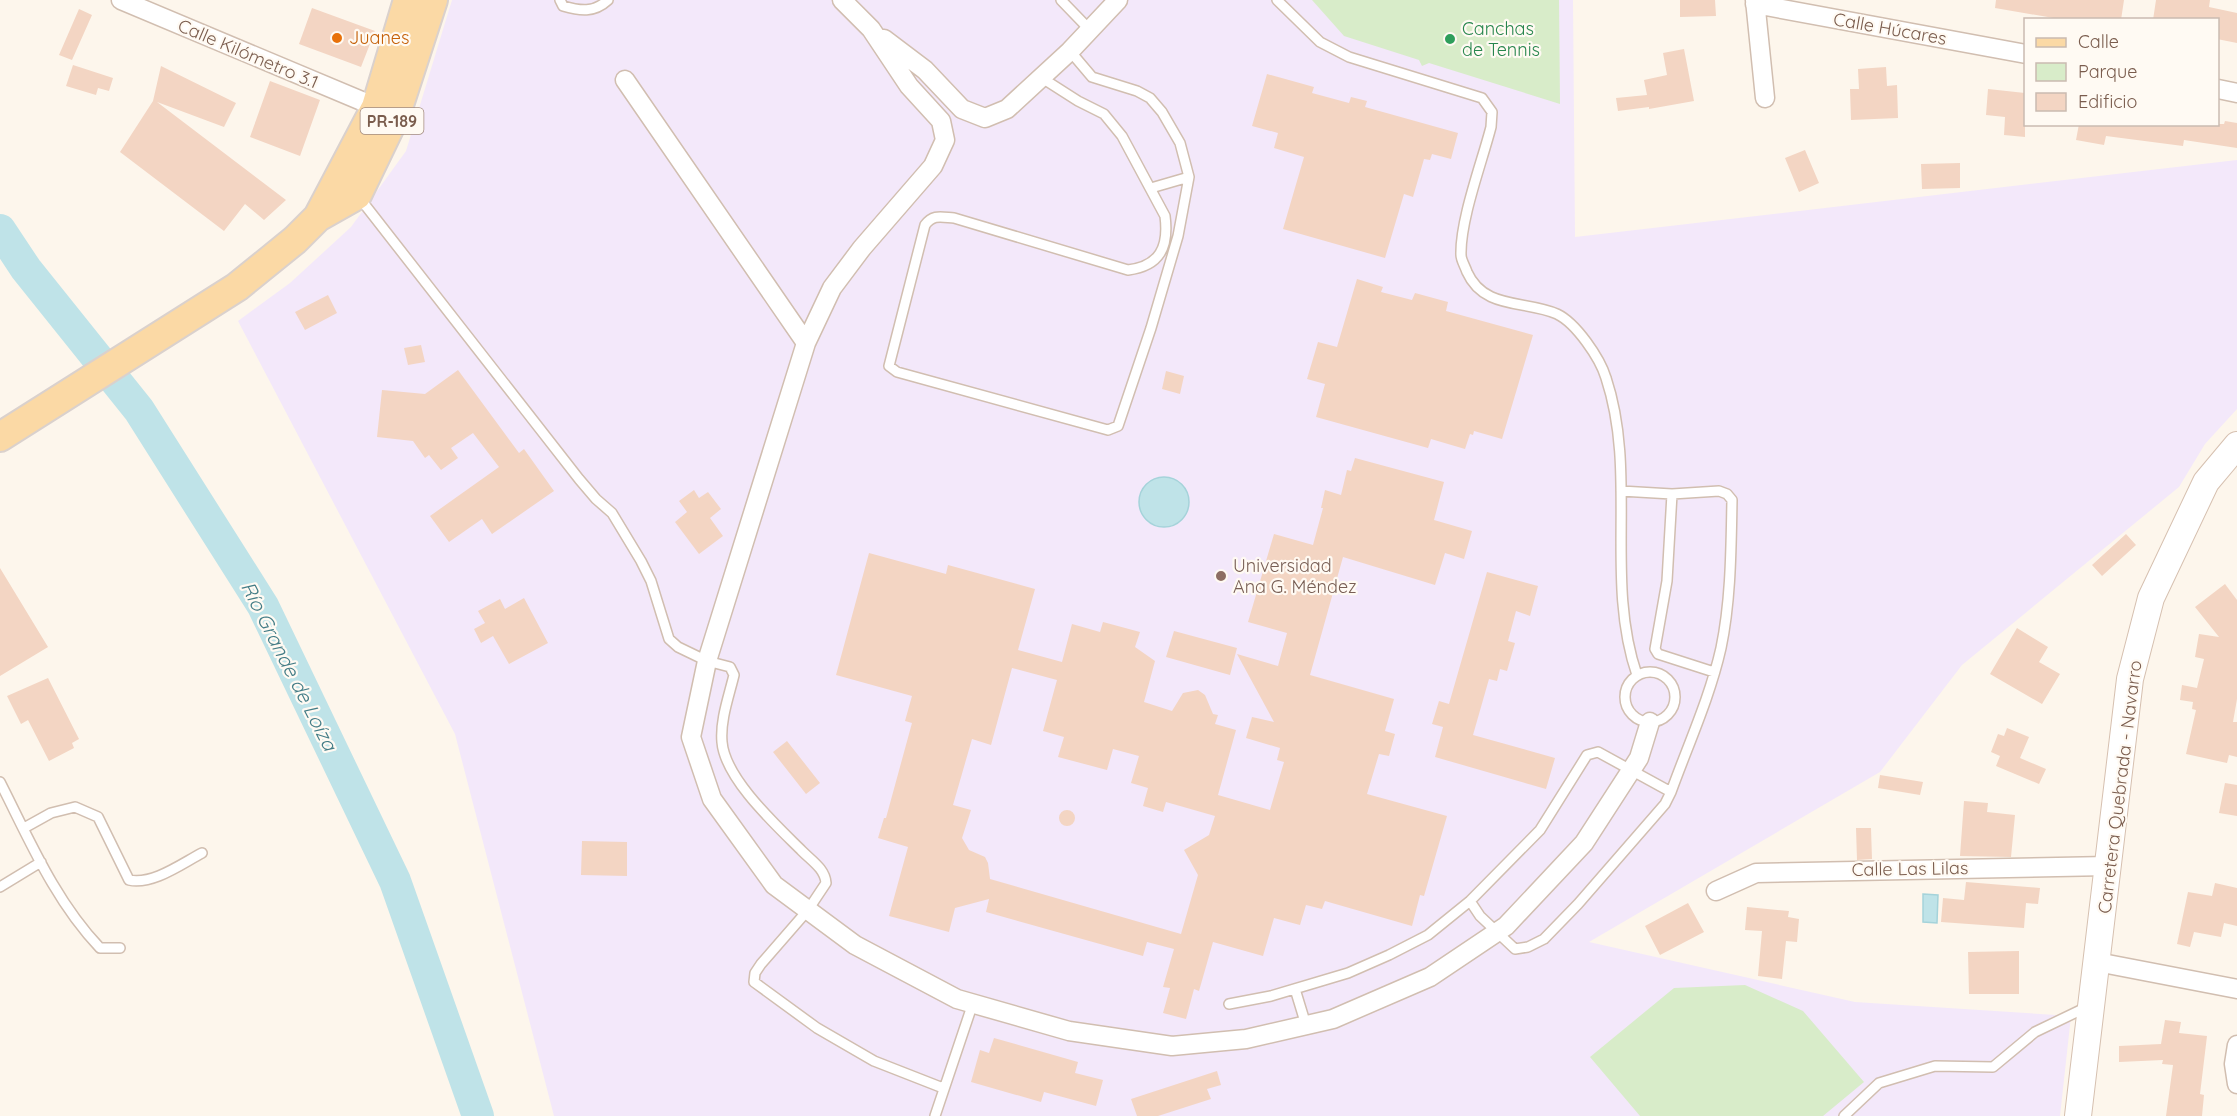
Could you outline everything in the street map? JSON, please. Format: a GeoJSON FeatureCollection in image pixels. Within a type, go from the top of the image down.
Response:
{"type":"FeatureCollection","features":[{"type":"Feature","properties":{"kind":"main road","name":"PR-189"},"geometry":{"type":"LineString","coordinates":[[318,217],[376,107],[408,0]]}},
{"type":"Feature","properties":{"kind":"main road","name":"PR-189"},"geometry":{"type":"LineString","coordinates":[[0,436],[237,287],[295,240],[318,217],[357,195],[396,114],[433,0]]}},
{"type":"Feature","properties":{"kind":"street","name":"Calle Kilómetro 3.1"},"geometry":{"type":"LineString","coordinates":[[121,0],[376,107]]}},
{"type":"Feature","properties":{"kind":"street"},"geometry":{"type":"LineString","coordinates":[[842,0],[871,29],[925,70],[962,110],[985,118],[1007,110],[1070,51],[1118,0]]}},
{"type":"Feature","properties":{"kind":"street"},"geometry":{"type":"LineString","coordinates":[[1755,2],[1765,98]]}},
{"type":"Feature","properties":{"kind":"street","name":"Calle Húcares"},"geometry":{"type":"LineString","coordinates":[[1755,2],[2024,54]]}},
{"type":"Feature","properties":{"kind":"street"},"geometry":{"type":"LineString","coordinates":[[871,29],[909,86],[941,121],[945,140],[933,166],[862,248],[832,288],[806,343],[707,661],[691,737],[712,800],[774,885],[855,945],[957,999],[1069,1031],[1172,1046],[1246,1039],[1333,1019],[1430,977],[1497,933],[1584,843],[1639,759],[1650,722]]}},
{"type":"Feature","properties":{"kind":"street"},"geometry":{"type":"LineString","coordinates":[[625,80],[806,343]]}},
{"type":"Feature","properties":{"kind":"street"},"geometry":{"type":"LineString","coordinates":[[2219,89],[2237,93]]}},
{"type":"Feature","properties":{"kind":"street","name":"Carretera Quebrada - Navarro"},"geometry":{"type":"LineString","coordinates":[[2078,1116],[2130,679],[2151,598],[2206,483],[2237,445]]}},
{"type":"Feature","properties":{"kind":"street","name":"Calle Las Lilas"},"geometry":{"type":"LineString","coordinates":[[1716,891],[1756,873],[2108,866]]}},
{"type":"Feature","properties":{"kind":"street"},"geometry":{"type":"LineString","coordinates":[[2097,962],[2237,989]]}},
{"type":"Feature","properties":{"kind":"street"},"geometry":{"type":"LineString","coordinates":[[2237,1045],[2234,1064],[2237,1084]]}},
{"type":"Feature","properties":{"kind":"lane"},"geometry":{"type":"LineString","coordinates":[[560,0],[563,6],[582,12],[601,6],[608,0]]}},
{"type":"Feature","properties":{"kind":"lane"},"geometry":{"type":"LineString","coordinates":[[1061,0],[1089,29]]}},
{"type":"Feature","properties":{"kind":"lane"},"geometry":{"type":"LineString","coordinates":[[1277,0],[1320,42],[1349,57],[1482,98],[1491,111],[1491,127],[1463,228],[1461,257],[1472,282],[1490,298],[1558,315],[1580,333],[1605,375],[1617,415],[1621,491],[1622,606],[1628,648],[1637,675]]}},
{"type":"Feature","properties":{"kind":"lane"},"geometry":{"type":"LineString","coordinates":[[1042,78],[1078,101],[1104,114],[1122,136],[1165,216],[1166,226],[1160,254],[1143,268],[1128,270],[954,218],[935,216],[925,225],[889,361],[891,369],[1101,430],[1108,430],[1118,426],[1151,328],[1178,236],[1189,177],[1180,143],[1162,112],[1149,98],[1092,77],[1070,51]]}},
{"type":"Feature","properties":{"kind":"lane"},"geometry":{"type":"LineString","coordinates":[[1151,188],[1189,177]]}},
{"type":"Feature","properties":{"kind":"lane"},"geometry":{"type":"LineString","coordinates":[[357,195],[579,479],[612,513],[651,581],[669,639],[678,647],[707,661],[730,667],[734,675],[724,712],[722,744],[740,785],[826,877],[824,889],[761,964],[755,973],[754,982],[817,1028],[874,1061],[943,1088]]}},
{"type":"Feature","properties":{"kind":"lane"},"geometry":{"type":"LineString","coordinates":[[1470,901],[1480,916],[1515,949],[1528,947],[1544,939],[1578,904],[1665,804],[1671,792],[1721,647],[1728,602],[1732,500],[1727,494],[1719,491],[1672,494],[1621,491]]}},
{"type":"Feature","properties":{"kind":"lane"},"geometry":{"type":"LineString","coordinates":[[1672,494],[1667,581],[1655,649],[1658,654],[1714,672]]}},
{"type":"Feature","properties":{"kind":"lane"},"geometry":{"type":"LineString","coordinates":[[1652,671],[1669,680],[1674,688],[1676,699],[1667,716],[1650,722],[1638,720],[1630,713],[1625,705],[1624,695],[1627,685],[1637,675],[1652,671]]}},
{"type":"Feature","properties":{"kind":"lane"},"geometry":{"type":"LineString","coordinates":[[1229,1004],[1295,989],[1348,973],[1389,956],[1428,935],[1470,901],[1540,830],[1587,755],[1598,752],[1671,792]]}},
{"type":"Feature","properties":{"kind":"lane"},"geometry":{"type":"LineString","coordinates":[[0,782],[61,898],[83,930],[100,948],[120,948]]}},
{"type":"Feature","properties":{"kind":"lane"},"geometry":{"type":"LineString","coordinates":[[24,828],[51,813],[75,807],[98,817],[129,880],[139,882],[157,876],[202,854]]}},
{"type":"Feature","properties":{"kind":"lane"},"geometry":{"type":"LineString","coordinates":[[0,887],[41,862]]}},
{"type":"Feature","properties":{"kind":"lane"},"geometry":{"type":"LineString","coordinates":[[1295,989],[1306,1025]]}},
{"type":"Feature","properties":{"kind":"lane"},"geometry":{"type":"LineString","coordinates":[[935,1116],[973,1003]]}},
{"type":"Feature","properties":{"kind":"lane"},"geometry":{"type":"LineString","coordinates":[[1844,1116],[1879,1083],[1935,1066],[1993,1067],[2035,1032],[2092,1005]]}},
{"type":"Feature","properties":{"kind":"shaded area","name":"Universidad Ana G. Méndez"},"geometry":{"type":"Polygon","coordinates":[[[452,0],[1573,0],[1575,237],[2237,160],[2237,409],[2205,444],[2179,487],[1962,665],[1880,772],[1589,942],[1855,1002],[2071,1016],[2060,1116],[554,1116],[455,734],[238,321],[290,283],[351,227],[406,151],[452,0]]]}},
{"type":"Feature","properties":{"kind":"green space"},"geometry":{"type":"Polygon","coordinates":[[[1312,0],[1559,0],[1560,104],[1429,63],[1422,66],[1419,60],[1344,36],[1312,0]]]}},
{"type":"Feature","properties":{"kind":"green space"},"geometry":{"type":"Polygon","coordinates":[[[1745,985],[1803,1011],[1864,1082],[1823,1116],[1640,1116],[1590,1057],[1674,988],[1745,985]]]}},
{"type":"Feature","properties":{"kind":"water"},"geometry":{"type":"Polygon","coordinates":[[[1159,477],[1169,477],[1182,484],[1189,497],[1189,507],[1182,520],[1169,527],[1159,527],[1150,523],[1143,516],[1139,507],[1139,497],[1143,488],[1150,481],[1159,477]]]}},
{"type":"Feature","properties":{"kind":"water"},"geometry":{"type":"Polygon","coordinates":[[[1923,894],[1938,895],[1937,923],[1923,922],[1923,894]]]}},
{"type":"Feature","properties":{"kind":"building"},"geometry":{"type":"Polygon","coordinates":[[[1680,0],[1715,0],[1716,16],[1680,17],[1680,0]]]}},
{"type":"Feature","properties":{"kind":"building"},"geometry":{"type":"Polygon","coordinates":[[[1996,0],[2124,0],[2121,18],[2053,18],[1995,8],[1996,0]]]}},
{"type":"Feature","properties":{"kind":"building"},"geometry":{"type":"Polygon","coordinates":[[[2156,0],[2210,0],[2209,7],[2237,13],[2237,43],[2219,39],[2219,18],[2153,18],[2156,0]]]}},
{"type":"Feature","properties":{"kind":"building","name":"Juanes"},"geometry":{"type":"Polygon","coordinates":[[[312,8],[375,31],[361,67],[299,44],[312,8]]]}},
{"type":"Feature","properties":{"kind":"building"},"geometry":{"type":"Polygon","coordinates":[[[79,9],[92,15],[72,60],[59,55],[79,9]]]}},
{"type":"Feature","properties":{"kind":"building"},"geometry":{"type":"Polygon","coordinates":[[[1684,49],[1694,101],[1649,109],[1649,107],[1618,111],[1616,98],[1647,95],[1644,80],[1667,75],[1663,53],[1684,49]]]}},
{"type":"Feature","properties":{"kind":"building"},"geometry":{"type":"Polygon","coordinates":[[[73,65],[113,78],[109,91],[98,88],[96,95],[66,86],[73,65]]]}},
{"type":"Feature","properties":{"kind":"building"},"geometry":{"type":"Polygon","coordinates":[[[161,66],[236,103],[224,127],[157,102],[286,200],[264,220],[245,204],[224,231],[120,152],[153,101],[161,66]]]}},
{"type":"Feature","properties":{"kind":"building"},"geometry":{"type":"Polygon","coordinates":[[[1886,67],[1887,86],[1897,85],[1898,118],[1851,120],[1850,89],[1859,89],[1858,69],[1886,67]]]}},
{"type":"Feature","properties":{"kind":"building"},"geometry":{"type":"Polygon","coordinates":[[[1267,74],[1314,87],[1312,93],[1349,103],[1351,97],[1367,101],[1365,107],[1458,133],[1451,159],[1432,154],[1430,160],[1424,159],[1413,197],[1404,194],[1385,258],[1283,229],[1304,157],[1274,148],[1278,133],[1252,126],[1267,74]]]}},
{"type":"Feature","properties":{"kind":"building"},"geometry":{"type":"Polygon","coordinates":[[[270,81],[320,100],[300,156],[250,137],[270,81]]]}},
{"type":"Feature","properties":{"kind":"building"},"geometry":{"type":"Polygon","coordinates":[[[1988,89],[2024,93],[2025,137],[2004,135],[2005,117],[1986,115],[1988,89]]]}},
{"type":"Feature","properties":{"kind":"building"},"geometry":{"type":"Polygon","coordinates":[[[2225,121],[2237,123],[2237,148],[2184,140],[2183,146],[2106,136],[2104,145],[2076,140],[2079,126],[2219,126],[2219,124],[2224,124],[2225,121]]]}},
{"type":"Feature","properties":{"kind":"building"},"geometry":{"type":"Polygon","coordinates":[[[1805,150],[1819,183],[1799,192],[1785,158],[1805,150]]]}},
{"type":"Feature","properties":{"kind":"building"},"geometry":{"type":"Polygon","coordinates":[[[1960,163],[1960,188],[1922,189],[1921,164],[1960,163]]]}},
{"type":"Feature","properties":{"kind":"building"},"geometry":{"type":"Polygon","coordinates":[[[1357,279],[1383,287],[1381,292],[1412,300],[1415,293],[1448,302],[1446,311],[1533,335],[1502,439],[1474,431],[1473,435],[1470,434],[1465,449],[1431,439],[1428,448],[1316,417],[1325,384],[1307,379],[1318,342],[1337,347],[1357,279]]]}},
{"type":"Feature","properties":{"kind":"building"},"geometry":{"type":"Polygon","coordinates":[[[328,295],[337,313],[305,330],[295,312],[328,295]]]}},
{"type":"Feature","properties":{"kind":"building"},"geometry":{"type":"Polygon","coordinates":[[[421,345],[425,362],[408,365],[404,348],[421,345]]]}},
{"type":"Feature","properties":{"kind":"building"},"geometry":{"type":"Polygon","coordinates":[[[458,370],[519,453],[524,449],[554,491],[492,534],[482,519],[449,542],[430,516],[499,467],[473,433],[451,448],[458,458],[441,470],[429,455],[425,458],[413,441],[377,437],[382,390],[425,394],[458,370]]]}},
{"type":"Feature","properties":{"kind":"building"},"geometry":{"type":"Polygon","coordinates":[[[1166,371],[1184,376],[1180,394],[1162,389],[1166,371]]]}},
{"type":"Feature","properties":{"kind":"building"},"geometry":{"type":"Polygon","coordinates":[[[1355,458],[1444,482],[1434,520],[1472,531],[1464,559],[1445,553],[1435,585],[1343,557],[1310,675],[1394,699],[1385,731],[1395,734],[1389,756],[1379,754],[1367,794],[1447,816],[1424,896],[1420,895],[1412,926],[1325,901],[1322,909],[1306,905],[1300,925],[1274,918],[1263,956],[1213,942],[1199,991],[1194,989],[1186,1019],[1163,1013],[1170,988],[1163,987],[1174,949],[1147,942],[1143,956],[986,912],[989,899],[955,908],[949,932],[889,916],[908,847],[878,838],[884,818],[886,818],[912,723],[905,721],[912,696],[836,675],[869,553],[946,574],[948,565],[1035,589],[1018,650],[1062,662],[1072,624],[1100,632],[1103,622],[1140,632],[1135,647],[1155,661],[1144,702],[1172,711],[1183,693],[1198,690],[1205,695],[1213,714],[1218,715],[1215,724],[1236,730],[1218,795],[1270,810],[1284,762],[1277,760],[1280,748],[1246,738],[1252,717],[1274,722],[1237,654],[1278,666],[1287,633],[1248,622],[1274,534],[1313,545],[1323,508],[1321,508],[1325,490],[1341,495],[1347,470],[1351,471],[1355,458]],[[1012,668],[991,745],[972,739],[953,805],[971,810],[962,838],[969,850],[985,857],[990,879],[1181,934],[1198,875],[1184,850],[1209,835],[1215,816],[1166,802],[1163,812],[1143,806],[1148,788],[1131,783],[1139,756],[1113,749],[1107,770],[1058,757],[1064,737],[1043,731],[1057,680],[1012,668]]]}},
{"type":"Feature","properties":{"kind":"building"},"geometry":{"type":"Polygon","coordinates":[[[694,490],[699,498],[708,492],[721,509],[710,518],[723,536],[699,554],[675,522],[687,512],[679,501],[694,490]]]}},
{"type":"Feature","properties":{"kind":"building"},"geometry":{"type":"Polygon","coordinates":[[[2126,534],[2136,545],[2102,576],[2092,565],[2126,534]]]}},
{"type":"Feature","properties":{"kind":"building"},"geometry":{"type":"Polygon","coordinates":[[[0,568],[48,647],[0,676],[0,568]]]}},
{"type":"Feature","properties":{"kind":"building"},"geometry":{"type":"Polygon","coordinates":[[[1487,572],[1538,586],[1530,616],[1516,611],[1508,641],[1515,643],[1507,671],[1500,669],[1497,681],[1489,679],[1473,735],[1555,758],[1546,789],[1435,757],[1443,727],[1432,724],[1439,701],[1449,704],[1487,572]]]}},
{"type":"Feature","properties":{"kind":"building"},"geometry":{"type":"Polygon","coordinates":[[[2225,584],[2237,600],[2237,699],[2233,722],[2237,722],[2237,757],[2229,755],[2227,763],[2186,754],[2196,710],[2192,709],[2193,702],[2180,700],[2182,685],[2197,688],[2204,659],[2195,657],[2199,634],[2219,637],[2195,607],[2225,584]]]}},
{"type":"Feature","properties":{"kind":"building"},"geometry":{"type":"Polygon","coordinates":[[[524,598],[548,643],[509,664],[493,636],[481,643],[474,629],[485,623],[478,611],[500,599],[505,609],[524,598]]]}},
{"type":"Feature","properties":{"kind":"building"},"geometry":{"type":"Polygon","coordinates":[[[2017,628],[2048,647],[2039,662],[2060,674],[2042,704],[1990,674],[2017,628]]]}},
{"type":"Feature","properties":{"kind":"building"},"geometry":{"type":"Polygon","coordinates":[[[1174,631],[1237,648],[1230,675],[1166,657],[1174,631]]]}},
{"type":"Feature","properties":{"kind":"building"},"geometry":{"type":"Polygon","coordinates":[[[48,678],[79,739],[72,743],[74,748],[49,761],[28,720],[21,724],[7,696],[48,678]]]}},
{"type":"Feature","properties":{"kind":"building"},"geometry":{"type":"Polygon","coordinates":[[[2007,728],[2029,737],[2020,758],[2046,769],[2039,784],[1996,766],[2000,756],[1991,752],[1998,734],[2004,736],[2007,728]]]}},
{"type":"Feature","properties":{"kind":"building"},"geometry":{"type":"Polygon","coordinates":[[[787,741],[820,783],[806,794],[773,752],[787,741]]]}},
{"type":"Feature","properties":{"kind":"building"},"geometry":{"type":"Polygon","coordinates":[[[1880,775],[1923,782],[1920,795],[1878,788],[1880,775]]]}},
{"type":"Feature","properties":{"kind":"building"},"geometry":{"type":"Polygon","coordinates":[[[2225,783],[2237,785],[2237,816],[2219,813],[2225,783]]]}},
{"type":"Feature","properties":{"kind":"building"},"geometry":{"type":"Polygon","coordinates":[[[1964,801],[1988,803],[1987,812],[2015,815],[2011,857],[1960,856],[1964,801]]]}},
{"type":"Feature","properties":{"kind":"building"},"geometry":{"type":"Polygon","coordinates":[[[1064,810],[1070,810],[1075,818],[1073,824],[1064,826],[1059,821],[1059,815],[1064,810]]]}},
{"type":"Feature","properties":{"kind":"building"},"geometry":{"type":"Polygon","coordinates":[[[1856,828],[1871,828],[1872,859],[1857,860],[1856,828]]]}},
{"type":"Feature","properties":{"kind":"building"},"geometry":{"type":"Polygon","coordinates":[[[582,841],[627,842],[627,876],[581,875],[582,841]]]}},
{"type":"Feature","properties":{"kind":"building"},"geometry":{"type":"Polygon","coordinates":[[[1966,882],[2040,888],[2038,904],[2026,903],[2024,928],[1941,922],[1943,898],[1964,900],[1966,882]]]}},
{"type":"Feature","properties":{"kind":"building"},"geometry":{"type":"Polygon","coordinates":[[[2215,883],[2237,888],[2237,926],[2224,923],[2221,937],[2194,932],[2190,947],[2177,944],[2188,892],[2212,896],[2215,883]]]}},
{"type":"Feature","properties":{"kind":"building"},"geometry":{"type":"Polygon","coordinates":[[[1688,903],[1704,932],[1660,955],[1645,926],[1688,903]]]}},
{"type":"Feature","properties":{"kind":"building"},"geometry":{"type":"Polygon","coordinates":[[[1747,907],[1789,911],[1788,917],[1799,919],[1797,942],[1786,941],[1782,979],[1758,976],[1762,931],[1745,930],[1747,907]]]}},
{"type":"Feature","properties":{"kind":"building"},"geometry":{"type":"Polygon","coordinates":[[[2019,951],[2019,994],[1969,994],[1968,952],[2019,951]]]}},
{"type":"Feature","properties":{"kind":"building"},"geometry":{"type":"Polygon","coordinates":[[[2165,1020],[2181,1022],[2179,1033],[2207,1036],[2200,1094],[2204,1095],[2202,1116],[2166,1116],[2173,1065],[2162,1064],[2163,1060],[2119,1062],[2119,1046],[2161,1044],[2165,1020]]]}},
{"type":"Feature","properties":{"kind":"building"},"geometry":{"type":"Polygon","coordinates":[[[994,1038],[1078,1062],[1075,1073],[1103,1080],[1096,1106],[1044,1092],[1041,1102],[971,1082],[980,1050],[989,1053],[994,1038]]]}},
{"type":"Feature","properties":{"kind":"building"},"geometry":{"type":"Polygon","coordinates":[[[1217,1071],[1221,1085],[1207,1089],[1211,1099],[1158,1116],[1137,1116],[1131,1099],[1217,1071]]]}},
{"type":"Feature","properties":{"kind":"waterway","name":"Río Grande de Loíza"},"geometry":{"type":"LineString","coordinates":[[0,230],[26,269],[139,410],[263,606],[395,881],[478,1116]]}},
{"type":"Feature","properties":{"kind":"place","name":"Juanes"},"geometry":{"type":"Point","coordinates":[337,38]}},
{"type":"Feature","properties":{"kind":"place","name":"Canchas de Tennis"},"geometry":{"type":"Point","coordinates":[1450,39]}},
{"type":"Feature","properties":{"kind":"place","name":"Universidad Ana G. Méndez"},"geometry":{"type":"Point","coordinates":[1221,576]}}]}
